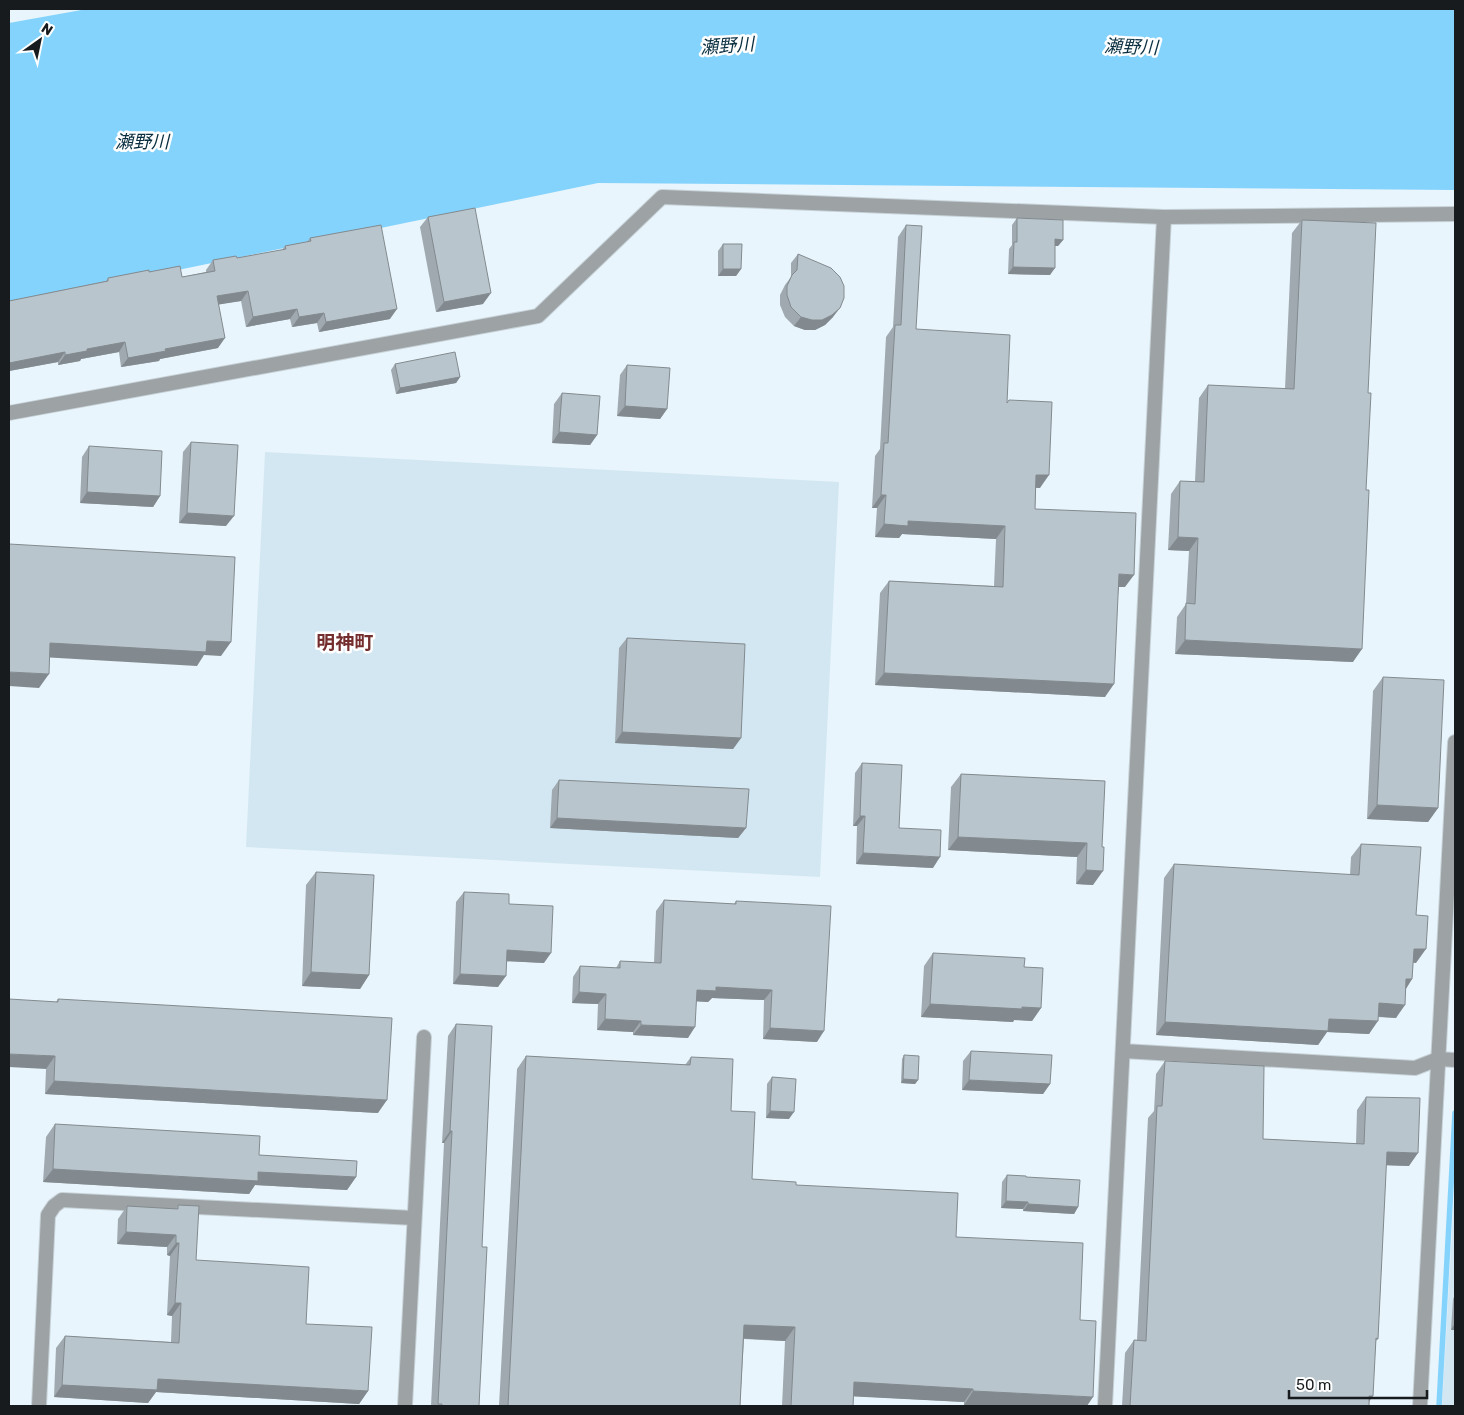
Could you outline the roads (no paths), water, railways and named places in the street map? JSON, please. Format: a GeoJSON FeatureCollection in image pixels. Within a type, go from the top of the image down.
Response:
{"type":"FeatureCollection","features":[{"type":"Feature","properties":{"kind":"street"},"geometry":{"type":"LineString","coordinates":[[9,413],[538,316],[662,197],[1164,217],[1455,214]]}},
{"type":"Feature","properties":{"kind":"street"},"geometry":{"type":"LineString","coordinates":[[1106,1406],[1164,217]]}},
{"type":"Feature","properties":{"kind":"street"},"geometry":{"type":"LineString","coordinates":[[1420,1406],[1455,742]]}},
{"type":"Feature","properties":{"kind":"street"},"geometry":{"type":"LineString","coordinates":[[404,1406],[424,1037]]}},
{"type":"Feature","properties":{"kind":"street"},"geometry":{"type":"LineString","coordinates":[[1123,1050],[1416,1068],[1438,1059],[1455,1060]]}},
{"type":"Feature","properties":{"kind":"street"},"geometry":{"type":"LineString","coordinates":[[39,1406],[48,1215],[54,1206],[62,1200],[414,1218]]}},
{"type":"Feature","properties":{"kind":"water","name":"瀬野川"},"geometry":{"type":"Polygon","coordinates":[[[87,9],[1455,9],[1455,190],[598,183],[9,305],[9,23],[87,9]]]}},
{"type":"Feature","properties":{"kind":"waterway"},"geometry":{"type":"LineString","coordinates":[[1439,1406],[1455,1113]]}},
{"type":"Feature","properties":{"kind":"district","name":"明神町"},"geometry":{"type":"Point","coordinates":[345,642]}}]}
